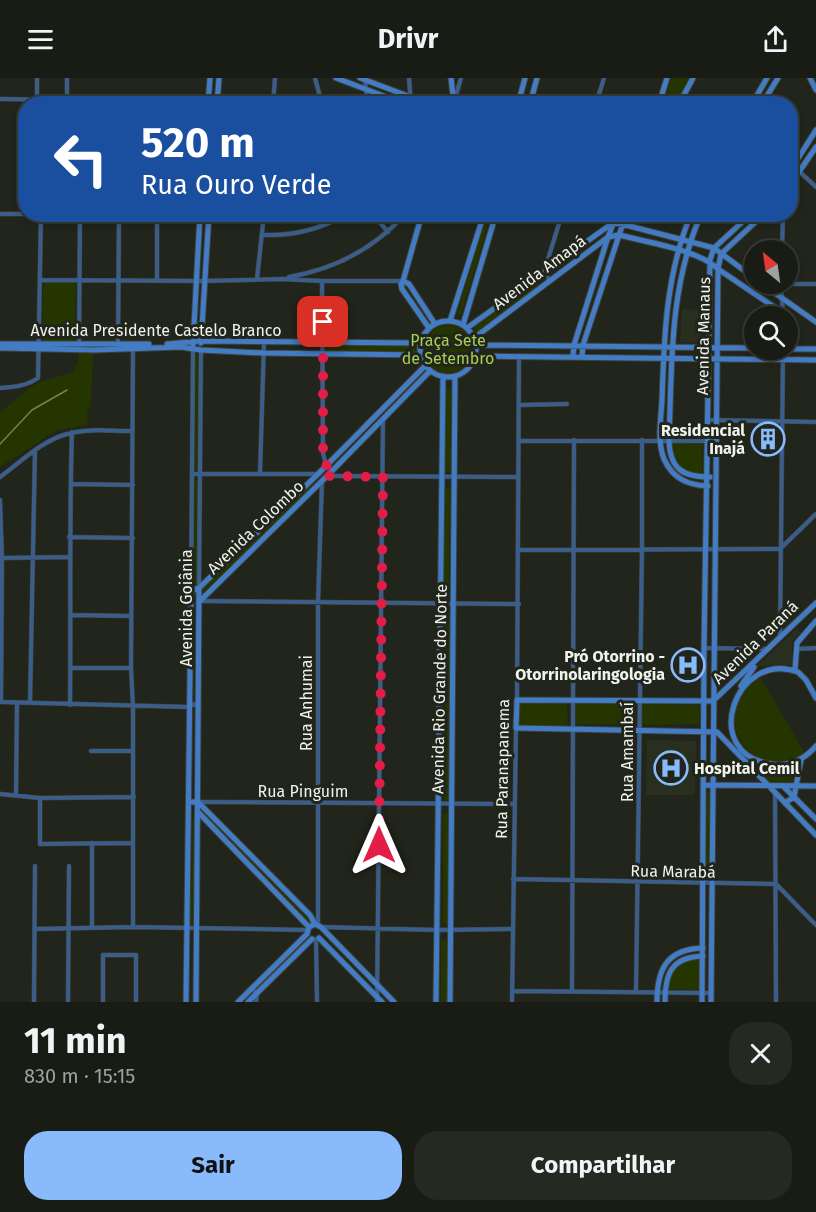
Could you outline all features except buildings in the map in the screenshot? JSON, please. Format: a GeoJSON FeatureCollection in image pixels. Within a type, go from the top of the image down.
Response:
{"type":"FeatureCollection","features":[{"type":"Feature","properties":{"kind":"street"},"geometry":{"type":"LineString","coordinates":[[37,78],[39,96]]}},
{"type":"Feature","properties":{"kind":"street"},"geometry":{"type":"LineString","coordinates":[[67,78],[67,96]]}},
{"type":"Feature","properties":{"kind":"street"},"geometry":{"type":"LineString","coordinates":[[209,96],[210,78]]}},
{"type":"Feature","properties":{"kind":"street"},"geometry":{"type":"LineString","coordinates":[[218,96],[219,78]]}},
{"type":"Feature","properties":{"kind":"street"},"geometry":{"type":"LineString","coordinates":[[274,96],[275,78]]}},
{"type":"Feature","properties":{"kind":"street"},"geometry":{"type":"LineString","coordinates":[[315,78],[319,96]]}},
{"type":"Feature","properties":{"kind":"street"},"geometry":{"type":"LineString","coordinates":[[336,78],[385,96]]}},
{"type":"Feature","properties":{"kind":"street"},"geometry":{"type":"LineString","coordinates":[[409,78],[411,96]]}},
{"type":"Feature","properties":{"kind":"street"},"geometry":{"type":"LineString","coordinates":[[451,78],[453,96]]}},
{"type":"Feature","properties":{"kind":"street"},"geometry":{"type":"LineString","coordinates":[[456,96],[461,78]]}},
{"type":"Feature","properties":{"kind":"street"},"geometry":{"type":"LineString","coordinates":[[520,96],[525,78]]}},
{"type":"Feature","properties":{"kind":"street"},"geometry":{"type":"LineString","coordinates":[[532,96],[537,78]]}},
{"type":"Feature","properties":{"kind":"street"},"geometry":{"type":"LineString","coordinates":[[598,96],[604,78]]}},
{"type":"Feature","properties":{"kind":"street"},"geometry":{"type":"LineString","coordinates":[[661,96],[667,78]]}},
{"type":"Feature","properties":{"kind":"street"},"geometry":{"type":"LineString","coordinates":[[683,96],[693,78]]}},
{"type":"Feature","properties":{"kind":"street"},"geometry":{"type":"LineString","coordinates":[[757,96],[767,78]]}},
{"type":"Feature","properties":{"kind":"street"},"geometry":{"type":"LineString","coordinates":[[767,96],[778,78]]}},
{"type":"Feature","properties":{"kind":"street"},"geometry":{"type":"LineString","coordinates":[[810,78],[816,90]]}},
{"type":"Feature","properties":{"kind":"street"},"geometry":{"type":"LineString","coordinates":[[363,79],[367,96]]}},
{"type":"Feature","properties":{"kind":"street"},"geometry":{"type":"LineString","coordinates":[[363,79],[402,96]]}},
{"type":"Feature","properties":{"kind":"street"},"geometry":{"type":"LineString","coordinates":[[0,99],[18,100]]}},
{"type":"Feature","properties":{"kind":"street"},"geometry":{"type":"LineString","coordinates":[[798,158],[816,130]]}},
{"type":"Feature","properties":{"kind":"street"},"geometry":{"type":"LineString","coordinates":[[807,144],[812,145],[812,154]]}},
{"type":"Feature","properties":{"kind":"street"},"geometry":{"type":"LineString","coordinates":[[798,176],[816,147]]}},
{"type":"Feature","properties":{"kind":"street"},"geometry":{"type":"LineString","coordinates":[[801,172],[816,187]]}},
{"type":"Feature","properties":{"kind":"street"},"geometry":{"type":"LineString","coordinates":[[0,214],[18,214]]}},
{"type":"Feature","properties":{"kind":"street"},"geometry":{"type":"LineString","coordinates":[[0,388],[15,387],[38,378],[41,222]]}},
{"type":"Feature","properties":{"kind":"street"},"geometry":{"type":"LineString","coordinates":[[79,347],[80,222]]}},
{"type":"Feature","properties":{"kind":"street"},"geometry":{"type":"LineString","coordinates":[[118,345],[119,222]]}},
{"type":"Feature","properties":{"kind":"street"},"geometry":{"type":"LineString","coordinates":[[157,222],[157,280]]}},
{"type":"Feature","properties":{"kind":"street","name":"Avenida Goiânia"},"geometry":{"type":"LineString","coordinates":[[186,1002],[193,345],[199,222]]}},
{"type":"Feature","properties":{"kind":"street","name":"Avenida Goiânia"},"geometry":{"type":"LineString","coordinates":[[196,1002],[201,341],[208,222]]}},
{"type":"Feature","properties":{"kind":"street"},"geometry":{"type":"LineString","coordinates":[[257,279],[263,222]]}},
{"type":"Feature","properties":{"kind":"street"},"geometry":{"type":"LineString","coordinates":[[262,235],[305,232],[331,222]]}},
{"type":"Feature","properties":{"kind":"street"},"geometry":{"type":"LineString","coordinates":[[380,222],[388,232]]}},
{"type":"Feature","properties":{"kind":"street"},"geometry":{"type":"LineString","coordinates":[[282,279],[338,264],[360,253],[397,222]]}},
{"type":"Feature","properties":{"kind":"street"},"geometry":{"type":"LineString","coordinates":[[420,222],[401,284],[402,289],[429,328]]}},
{"type":"Feature","properties":{"kind":"street"},"geometry":{"type":"LineString","coordinates":[[450,321],[481,222]]}},
{"type":"Feature","properties":{"kind":"street"},"geometry":{"type":"LineString","coordinates":[[465,326],[494,222]]}},
{"type":"Feature","properties":{"kind":"street"},"geometry":{"type":"LineString","coordinates":[[550,281],[544,272],[560,222]]}},
{"type":"Feature","properties":{"kind":"street"},"geometry":{"type":"LineString","coordinates":[[573,356],[574,345],[614,222],[714,248],[744,271]]}},
{"type":"Feature","properties":{"kind":"street","name":"Avenida Amapá"},"geometry":{"type":"LineString","coordinates":[[465,326],[614,222]]}},
{"type":"Feature","properties":{"kind":"street"},"geometry":{"type":"LineString","coordinates":[[688,222],[670,285],[663,345],[660,440],[665,461],[675,476],[688,484],[715,486]]}},
{"type":"Feature","properties":{"kind":"street"},"geometry":{"type":"LineString","coordinates":[[698,222],[678,289],[672,346],[669,441],[671,457],[677,467],[691,476],[715,477]]}},
{"type":"Feature","properties":{"kind":"street","name":"Avenida Manaus"},"geometry":{"type":"LineString","coordinates":[[701,956],[710,260],[714,248],[743,222]]}},
{"type":"Feature","properties":{"kind":"street","name":"Avenida Manaus"},"geometry":{"type":"LineString","coordinates":[[711,956],[718,269],[721,254],[755,222]]}},
{"type":"Feature","properties":{"kind":"street"},"geometry":{"type":"LineString","coordinates":[[782,240],[783,222]]}},
{"type":"Feature","properties":{"kind":"street"},"geometry":{"type":"LineString","coordinates":[[582,356],[583,345],[623,223]]}},
{"type":"Feature","properties":{"kind":"street"},"geometry":{"type":"LineString","coordinates":[[650,243],[653,232]]}},
{"type":"Feature","properties":{"kind":"street","name":"Avenida Amapá"},"geometry":{"type":"LineString","coordinates":[[475,341],[608,237],[619,235],[710,260]]}},
{"type":"Feature","properties":{"kind":"street"},"geometry":{"type":"LineString","coordinates":[[710,260],[718,269],[770,306]]}},
{"type":"Feature","properties":{"kind":"street"},"geometry":{"type":"LineString","coordinates":[[41,280],[403,281],[409,284],[435,324]]}},
{"type":"Feature","properties":{"kind":"street"},"geometry":{"type":"LineString","coordinates":[[322,281],[323,453],[326,465],[330,467],[330,473],[383,477],[518,477]]}},
{"type":"Feature","properties":{"kind":"street"},"geometry":{"type":"LineString","coordinates":[[798,284],[816,284]]}},
{"type":"Feature","properties":{"kind":"street"},"geometry":{"type":"LineString","coordinates":[[777,294],[816,322]]}},
{"type":"Feature","properties":{"kind":"street"},"geometry":{"type":"LineString","coordinates":[[783,294],[783,306]]}},
{"type":"Feature","properties":{"kind":"street"},"geometry":{"type":"LineString","coordinates":[[450,321],[465,326],[475,341],[475,356],[468,368],[455,376],[443,376],[430,371],[425,366],[420,355],[420,343],[429,328],[435,324],[450,321]]}},
{"type":"Feature","properties":{"kind":"street","name":"Avenida Presidente Castelo Branco"},"geometry":{"type":"LineString","coordinates":[[0,346],[134,347],[193,345],[201,341],[420,343]]}},
{"type":"Feature","properties":{"kind":"street"},"geometry":{"type":"LineString","coordinates":[[475,341],[519,345],[744,347]]}},
{"type":"Feature","properties":{"kind":"street"},"geometry":{"type":"LineString","coordinates":[[238,342],[238,352]]}},
{"type":"Feature","properties":{"kind":"street"},"geometry":{"type":"LineString","coordinates":[[260,473],[264,343]]}},
{"type":"Feature","properties":{"kind":"street","name":"Avenida Presidente Castelo Branco"},"geometry":{"type":"LineString","coordinates":[[79,347],[118,345],[134,347]]}},
{"type":"Feature","properties":{"kind":"street","name":"Avenida Presidente Castelo Branco"},"geometry":{"type":"LineString","coordinates":[[193,345],[201,350],[238,352],[420,355]]}},
{"type":"Feature","properties":{"kind":"street"},"geometry":{"type":"LineString","coordinates":[[519,345],[519,356]]}},
{"type":"Feature","properties":{"kind":"street"},"geometry":{"type":"LineString","coordinates":[[133,927],[134,751],[131,616],[134,347]]}},
{"type":"Feature","properties":{"kind":"street"},"geometry":{"type":"LineString","coordinates":[[798,349],[816,349]]}},
{"type":"Feature","properties":{"kind":"street"},"geometry":{"type":"LineString","coordinates":[[475,356],[744,359]]}},
{"type":"Feature","properties":{"kind":"street","name":"Rua Paranapanema"},"geometry":{"type":"LineString","coordinates":[[512,1002],[519,604],[519,356]]}},
{"type":"Feature","properties":{"kind":"street"},"geometry":{"type":"LineString","coordinates":[[780,638],[783,360]]}},
{"type":"Feature","properties":{"kind":"street"},"geometry":{"type":"LineString","coordinates":[[798,360],[816,360]]}},
{"type":"Feature","properties":{"kind":"street","name":"Avenida Colombo"},"geometry":{"type":"LineString","coordinates":[[199,588],[318,474],[425,366]]}},
{"type":"Feature","properties":{"kind":"street","name":"Avenida Colombo"},"geometry":{"type":"LineString","coordinates":[[200,601],[430,371]]}},
{"type":"Feature","properties":{"kind":"street","name":"Avenida Rio Grande do Norte"},"geometry":{"type":"LineString","coordinates":[[436,1002],[443,376]]}},
{"type":"Feature","properties":{"kind":"street","name":"Avenida Rio Grande do Norte"},"geometry":{"type":"LineString","coordinates":[[450,1002],[455,376]]}},
{"type":"Feature","properties":{"kind":"street"},"geometry":{"type":"LineString","coordinates":[[519,405],[567,404]]}},
{"type":"Feature","properties":{"kind":"street"},"geometry":{"type":"LineString","coordinates":[[379,1001],[383,417]]}},
{"type":"Feature","properties":{"kind":"street"},"geometry":{"type":"LineString","coordinates":[[707,420],[816,422]]}},
{"type":"Feature","properties":{"kind":"street"},"geometry":{"type":"LineString","coordinates":[[0,477],[35,450],[72,432],[132,431]]}},
{"type":"Feature","properties":{"kind":"street"},"geometry":{"type":"LineString","coordinates":[[70,705],[69,537],[72,432]]}},
{"type":"Feature","properties":{"kind":"street"},"geometry":{"type":"LineString","coordinates":[[572,992],[574,440]]}},
{"type":"Feature","properties":{"kind":"street","name":"Rua Amambaí"},"geometry":{"type":"LineString","coordinates":[[636,992],[642,440]]}},
{"type":"Feature","properties":{"kind":"street"},"geometry":{"type":"LineString","coordinates":[[519,441],[715,441]]}},
{"type":"Feature","properties":{"kind":"street"},"geometry":{"type":"LineString","coordinates":[[30,703],[35,450]]}},
{"type":"Feature","properties":{"kind":"street"},"geometry":{"type":"LineString","coordinates":[[192,474],[318,474],[322,481]]}},
{"type":"Feature","properties":{"kind":"street","name":"Rua Anhumai"},"geometry":{"type":"LineString","coordinates":[[319,927],[318,602],[322,481]]}},
{"type":"Feature","properties":{"kind":"street"},"geometry":{"type":"LineString","coordinates":[[71,484],[133,485]]}},
{"type":"Feature","properties":{"kind":"street"},"geometry":{"type":"LineString","coordinates":[[0,500],[0,702],[133,707],[189,707],[194,704],[198,708]]}},
{"type":"Feature","properties":{"kind":"street"},"geometry":{"type":"LineString","coordinates":[[518,550],[780,549],[816,514]]}},
{"type":"Feature","properties":{"kind":"street"},"geometry":{"type":"LineString","coordinates":[[69,537],[133,538]]}},
{"type":"Feature","properties":{"kind":"street"},"geometry":{"type":"LineString","coordinates":[[1,558],[70,557]]}},
{"type":"Feature","properties":{"kind":"street"},"geometry":{"type":"LineString","coordinates":[[191,591],[199,588]]}},
{"type":"Feature","properties":{"kind":"street"},"geometry":{"type":"LineString","coordinates":[[191,602],[519,604]]}},
{"type":"Feature","properties":{"kind":"street","name":"Avenida Paraná"},"geometry":{"type":"LineString","coordinates":[[713,701],[816,603]]}},
{"type":"Feature","properties":{"kind":"street"},"geometry":{"type":"LineString","coordinates":[[71,615],[131,616]]}},
{"type":"Feature","properties":{"kind":"street","name":"Avenida Paraná"},"geometry":{"type":"LineString","coordinates":[[795,670],[796,649],[800,638],[816,621]]}},
{"type":"Feature","properties":{"kind":"street"},"geometry":{"type":"LineString","coordinates":[[704,648],[767,651]]}},
{"type":"Feature","properties":{"kind":"street"},"geometry":{"type":"LineString","coordinates":[[796,649],[816,648]]}},
{"type":"Feature","properties":{"kind":"street"},"geometry":{"type":"LineString","coordinates":[[741,756],[731,715],[734,702],[744,682],[767,651]]}},
{"type":"Feature","properties":{"kind":"street"},"geometry":{"type":"LineString","coordinates":[[190,663],[199,663]]}},
{"type":"Feature","properties":{"kind":"street"},"geometry":{"type":"LineString","coordinates":[[70,668],[131,668]]}},
{"type":"Feature","properties":{"kind":"street"},"geometry":{"type":"LineString","coordinates":[[741,690],[751,680],[766,672],[775,669],[795,670],[806,680],[816,698]]}},
{"type":"Feature","properties":{"kind":"street"},"geometry":{"type":"LineString","coordinates":[[517,700],[713,701]]}},
{"type":"Feature","properties":{"kind":"street"},"geometry":{"type":"LineString","coordinates":[[16,795],[17,703]]}},
{"type":"Feature","properties":{"kind":"street"},"geometry":{"type":"LineString","coordinates":[[516,728],[713,730],[723,737],[816,835]]}},
{"type":"Feature","properties":{"kind":"street"},"geometry":{"type":"LineString","coordinates":[[713,744],[723,737]]}},
{"type":"Feature","properties":{"kind":"street"},"geometry":{"type":"LineString","coordinates":[[736,741],[744,752],[758,761]]}},
{"type":"Feature","properties":{"kind":"street"},"geometry":{"type":"LineString","coordinates":[[794,797],[801,760],[816,746]]}},
{"type":"Feature","properties":{"kind":"street"},"geometry":{"type":"LineString","coordinates":[[90,751],[134,751]]}},
{"type":"Feature","properties":{"kind":"street"},"geometry":{"type":"LineString","coordinates":[[741,756],[779,765],[801,760]]}},
{"type":"Feature","properties":{"kind":"street"},"geometry":{"type":"LineString","coordinates":[[797,773],[804,786]]}},
{"type":"Feature","properties":{"kind":"street"},"geometry":{"type":"LineString","coordinates":[[753,786],[760,776]]}},
{"type":"Feature","properties":{"kind":"street"},"geometry":{"type":"LineString","coordinates":[[703,785],[816,786]]}},
{"type":"Feature","properties":{"kind":"street"},"geometry":{"type":"LineString","coordinates":[[783,786],[816,819]]}},
{"type":"Feature","properties":{"kind":"street"},"geometry":{"type":"LineString","coordinates":[[775,792],[776,1002]]}},
{"type":"Feature","properties":{"kind":"street"},"geometry":{"type":"LineString","coordinates":[[0,794],[40,798],[134,797]]}},
{"type":"Feature","properties":{"kind":"street"},"geometry":{"type":"LineString","coordinates":[[776,811],[794,797]]}},
{"type":"Feature","properties":{"kind":"street"},"geometry":{"type":"LineString","coordinates":[[40,798],[40,844],[133,843]]}},
{"type":"Feature","properties":{"kind":"street"},"geometry":{"type":"LineString","coordinates":[[189,802],[198,802],[394,1002]]}},
{"type":"Feature","properties":{"kind":"street","name":"Rua Pinguim"},"geometry":{"type":"LineString","coordinates":[[198,802],[515,804]]}},
{"type":"Feature","properties":{"kind":"street"},"geometry":{"type":"LineString","coordinates":[[189,812],[198,812],[316,939],[379,1001]]}},
{"type":"Feature","properties":{"kind":"street"},"geometry":{"type":"LineString","coordinates":[[92,843],[92,927]]}},
{"type":"Feature","properties":{"kind":"street"},"geometry":{"type":"LineString","coordinates":[[34,1002],[35,866]]}},
{"type":"Feature","properties":{"kind":"street"},"geometry":{"type":"LineString","coordinates":[[68,1002],[69,866]]}},
{"type":"Feature","properties":{"kind":"street","name":"Rua Marabá"},"geometry":{"type":"LineString","coordinates":[[513,879],[776,885]]}},
{"type":"Feature","properties":{"kind":"street"},"geometry":{"type":"LineString","coordinates":[[776,885],[816,925]]}},
{"type":"Feature","properties":{"kind":"street"},"geometry":{"type":"LineString","coordinates":[[34,929],[197,927],[308,930],[319,927],[512,929]]}},
{"type":"Feature","properties":{"kind":"street"},"geometry":{"type":"LineString","coordinates":[[317,1002],[316,939],[319,927]]}},
{"type":"Feature","properties":{"kind":"street"},"geometry":{"type":"LineString","coordinates":[[238,1002],[308,930]]}},
{"type":"Feature","properties":{"kind":"street"},"geometry":{"type":"LineString","coordinates":[[248,1002],[316,939]]}},
{"type":"Feature","properties":{"kind":"street"},"geometry":{"type":"LineString","coordinates":[[657,1002],[660,973],[669,960],[682,951],[710,948]]}},
{"type":"Feature","properties":{"kind":"street"},"geometry":{"type":"LineString","coordinates":[[103,1002],[103,955],[136,955],[136,1002]]}},
{"type":"Feature","properties":{"kind":"street"},"geometry":{"type":"LineString","coordinates":[[701,956],[702,1002]]}},
{"type":"Feature","properties":{"kind":"street"},"geometry":{"type":"LineString","coordinates":[[665,1002],[668,975],[674,966],[685,959],[711,956],[711,1002]]}},
{"type":"Feature","properties":{"kind":"street"},"geometry":{"type":"LineString","coordinates":[[252,988],[256,994],[256,1002]]}},
{"type":"Feature","properties":{"kind":"street"},"geometry":{"type":"LineString","coordinates":[[512,991],[711,993]]}},
{"type":"Feature","properties":{"kind":"shaded area"},"geometry":{"type":"Polygon","coordinates":[[[682,309],[705,310],[703,343],[680,342],[682,309]]]}},
{"type":"Feature","properties":{"kind":"shaded area"},"geometry":{"type":"Polygon","coordinates":[[[797,628],[801,633],[792,641],[792,665],[757,666],[797,628]]]}},
{"type":"Feature","properties":{"kind":"shaded area","name":"Hospital Cemil"},"geometry":{"type":"Polygon","coordinates":[[[647,740],[696,741],[695,795],[646,795],[647,740]]]}},
{"type":"Feature","properties":{"kind":"green space"},"geometry":{"type":"Polygon","coordinates":[[[671,78],[691,78],[680,96],[665,96],[671,78]]]}},
{"type":"Feature","properties":{"kind":"green space"},"geometry":{"type":"Polygon","coordinates":[[[485,222],[489,222],[461,315],[457,314],[485,222]]]}},
{"type":"Feature","properties":{"kind":"green space"},"geometry":{"type":"Polygon","coordinates":[[[537,279],[541,286],[479,331],[475,331],[473,326],[537,279]]]}},
{"type":"Feature","properties":{"kind":"green space"},"geometry":{"type":"Polygon","coordinates":[[[46,283],[74,283],[76,286],[75,339],[73,341],[45,342],[42,339],[43,286],[46,283]]]}},
{"type":"Feature","properties":{"kind":"green space","name":"Praça Sete de Setembro"},"geometry":{"type":"Polygon","coordinates":[[[443,325],[453,325],[465,332],[472,344],[472,354],[465,366],[453,373],[443,373],[428,362],[424,354],[424,344],[435,329],[443,325]]]}},
{"type":"Feature","properties":{"kind":"green space"},"geometry":{"type":"Polygon","coordinates":[[[325,344],[418,345],[417,352],[325,351],[325,344]]]}},
{"type":"Feature","properties":{"kind":"green space"},"geometry":{"type":"Polygon","coordinates":[[[79,352],[93,353],[88,425],[57,430],[0,467],[0,412],[37,383],[73,372],[78,362],[79,352]]]}},
{"type":"Feature","properties":{"kind":"green space"},"geometry":{"type":"Polygon","coordinates":[[[195,356],[199,356],[198,470],[196,471],[194,470],[195,356]]]}},
{"type":"Feature","properties":{"kind":"green space"},"geometry":{"type":"Polygon","coordinates":[[[446,388],[452,388],[451,471],[445,471],[446,388]]]}},
{"type":"Feature","properties":{"kind":"green space"},"geometry":{"type":"Polygon","coordinates":[[[671,444],[702,444],[702,472],[699,474],[687,470],[679,464],[671,444]]]}},
{"type":"Feature","properties":{"kind":"green space"},"geometry":{"type":"Polygon","coordinates":[[[196,479],[198,481],[197,586],[194,588],[194,481],[196,479]]]}},
{"type":"Feature","properties":{"kind":"green space"},"geometry":{"type":"Polygon","coordinates":[[[314,481],[316,483],[204,592],[202,590],[314,481]]]}},
{"type":"Feature","properties":{"kind":"green space"},"geometry":{"type":"Polygon","coordinates":[[[445,489],[450,489],[449,597],[443,597],[445,489]]]}},
{"type":"Feature","properties":{"kind":"green space"},"geometry":{"type":"Polygon","coordinates":[[[448,611],[451,613],[449,799],[446,801],[443,799],[445,613],[448,611]]]}},
{"type":"Feature","properties":{"kind":"green space"},"geometry":{"type":"Polygon","coordinates":[[[759,679],[803,750],[804,753],[793,761],[779,764],[766,761],[753,754],[743,744],[736,731],[735,716],[740,699],[759,679]]]}},
{"type":"Feature","properties":{"kind":"green space"},"geometry":{"type":"Polygon","coordinates":[[[519,704],[565,704],[568,723],[566,725],[519,725],[517,722],[519,704]]]}},
{"type":"Feature","properties":{"kind":"green space"},"geometry":{"type":"Polygon","coordinates":[[[579,704],[632,704],[634,706],[633,724],[575,724],[575,706],[579,704]]]}},
{"type":"Feature","properties":{"kind":"green space"},"geometry":{"type":"Polygon","coordinates":[[[645,704],[698,705],[700,706],[699,724],[644,725],[641,723],[642,707],[645,704]]]}},
{"type":"Feature","properties":{"kind":"green space"},"geometry":{"type":"Polygon","coordinates":[[[758,767],[770,770],[792,770],[793,780],[790,783],[771,783],[757,769],[758,767]]]}},
{"type":"Feature","properties":{"kind":"green space"},"geometry":{"type":"Polygon","coordinates":[[[710,792],[710,875],[707,876],[705,874],[706,793],[710,792]]]}},
{"type":"Feature","properties":{"kind":"green space"},"geometry":{"type":"Polygon","coordinates":[[[206,813],[311,921],[310,924],[204,815],[206,813]]]}},
{"type":"Feature","properties":{"kind":"green space"},"geometry":{"type":"Polygon","coordinates":[[[193,814],[195,815],[194,924],[191,925],[190,923],[193,814]]]}},
{"type":"Feature","properties":{"kind":"green space"},"geometry":{"type":"Polygon","coordinates":[[[443,814],[449,814],[449,923],[446,925],[443,923],[443,814]]]}},
{"type":"Feature","properties":{"kind":"green space"},"geometry":{"type":"Polygon","coordinates":[[[449,940],[448,1002],[441,1002],[441,941],[449,940]]]}},
{"type":"Feature","properties":{"kind":"green space"},"geometry":{"type":"Polygon","coordinates":[[[699,959],[699,990],[669,989],[671,977],[677,968],[682,964],[699,959]]]}},
{"type":"Feature","properties":{"kind":"waterway"},"geometry":{"type":"LineString","coordinates":[[0,444],[32,410],[67,390]]}},
{"type":"Feature","properties":{"kind":"place","name":"Residencial Inajá"},"geometry":{"type":"Point","coordinates":[768,439]}},
{"type":"Feature","properties":{"kind":"place","name":"Pró Otorrino - Otorrinolaringologia"},"geometry":{"type":"Point","coordinates":[688,665]}},
{"type":"Feature","properties":{"kind":"place","name":"Hospital Cemil"},"geometry":{"type":"Point","coordinates":[671,768]}},
{"type":"Feature","properties":{"kind":"route"},"geometry":{"type":"LineString","coordinates":[[323,322],[323,453],[326,465],[332,471],[327,476],[383,477],[379,845]]}}]}
